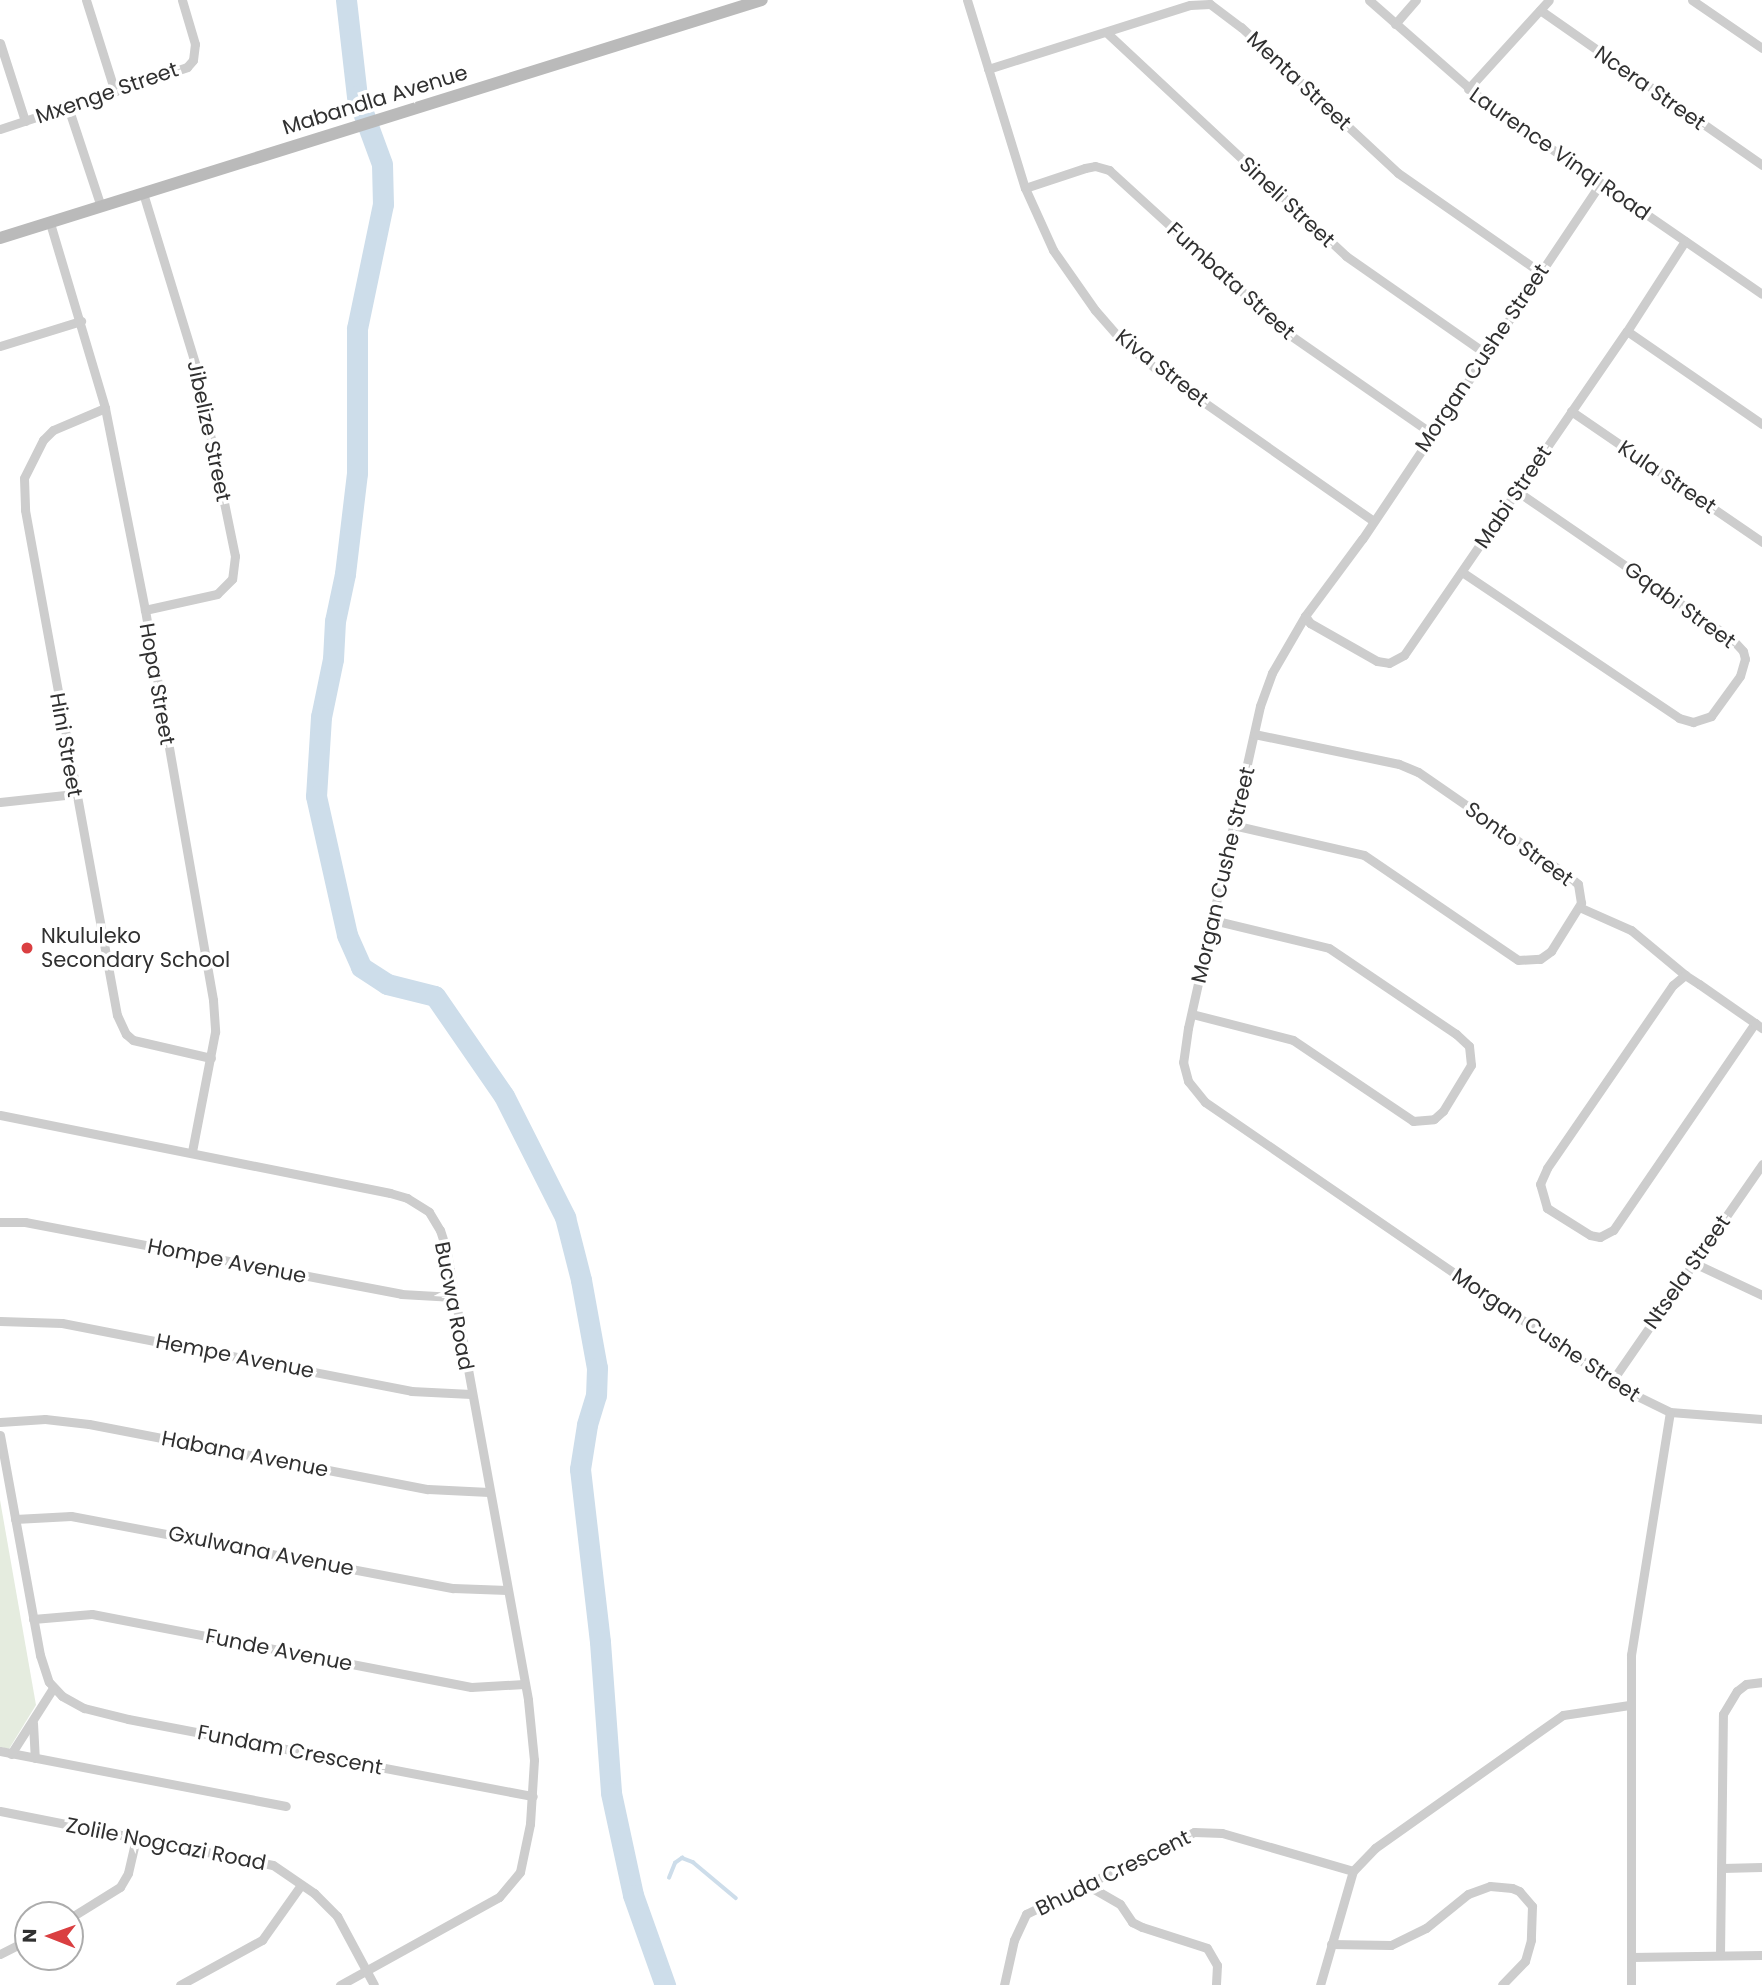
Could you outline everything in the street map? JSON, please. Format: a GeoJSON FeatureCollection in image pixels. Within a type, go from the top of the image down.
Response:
{"type":"FeatureCollection","features":[{"type":"Feature","properties":{"kind":"street"},"geometry":{"type":"LineString","coordinates":[[86,0],[116,92]]}},
{"type":"Feature","properties":{"kind":"street","name":"Mxenge Street"},"geometry":{"type":"LineString","coordinates":[[0,129],[180,71],[193,60],[195,44],[182,0]]}},
{"type":"Feature","properties":{"kind":"street","name":"Mabandla Avenue"},"geometry":{"type":"LineString","coordinates":[[0,239],[762,0]]}},
{"type":"Feature","properties":{"kind":"street","name":"Kiva Street"},"geometry":{"type":"LineString","coordinates":[[967,0],[1025,188],[1053,250],[1095,310],[1122,341],[1155,368],[1373,520]]}},
{"type":"Feature","properties":{"kind":"street","name":"Laurence Vinqi Road"},"geometry":{"type":"LineString","coordinates":[[1369,0],[1468,89],[1600,184],[1762,294]]}},
{"type":"Feature","properties":{"kind":"street"},"geometry":{"type":"LineString","coordinates":[[1395,24],[1416,0]]}},
{"type":"Feature","properties":{"kind":"street"},"geometry":{"type":"LineString","coordinates":[[1468,89],[1549,0]]}},
{"type":"Feature","properties":{"kind":"street"},"geometry":{"type":"LineString","coordinates":[[1692,0],[1762,48]]}},
{"type":"Feature","properties":{"kind":"street","name":"Menta Street"},"geometry":{"type":"LineString","coordinates":[[988,69],[1190,5],[1216,6],[1398,173],[1540,272]]}},
{"type":"Feature","properties":{"kind":"street","name":"Ncera Street"},"geometry":{"type":"LineString","coordinates":[[1540,10],[1762,165]]}},
{"type":"Feature","properties":{"kind":"street","name":"Sineli Street"},"geometry":{"type":"LineString","coordinates":[[1106,32],[1346,256],[1485,353]]}},
{"type":"Feature","properties":{"kind":"street"},"geometry":{"type":"LineString","coordinates":[[0,43],[25,121]]}},
{"type":"Feature","properties":{"kind":"street"},"geometry":{"type":"LineString","coordinates":[[68,107],[101,207]]}},
{"type":"Feature","properties":{"kind":"street","name":"Fumbata Street"},"geometry":{"type":"LineString","coordinates":[[1025,188],[1085,168],[1095,166],[1109,170],[1290,335],[1432,433]]}},
{"type":"Feature","properties":{"kind":"street","name":"Morgan Cushe Street"},"geometry":{"type":"LineString","coordinates":[[1600,184],[1305,616],[1272,673],[1254,733],[1183,1062],[1188,1081],[1205,1102],[1612,1381],[1644,1401],[1670,1412]]}},
{"type":"Feature","properties":{"kind":"street","name":"Jibelize Street"},"geometry":{"type":"LineString","coordinates":[[144,193],[196,366],[234,556],[232,579],[217,594],[145,610]]}},
{"type":"Feature","properties":{"kind":"street","name":"Hopa Street"},"geometry":{"type":"LineString","coordinates":[[50,223],[105,408],[145,610],[213,1000],[215,1032],[192,1151]]}},
{"type":"Feature","properties":{"kind":"street","name":"Mabi Street"},"geometry":{"type":"LineString","coordinates":[[1305,616],[1310,622],[1370,659],[1382,663],[1394,662],[1404,655],[1627,331],[1685,242]]}},
{"type":"Feature","properties":{"kind":"street"},"geometry":{"type":"LineString","coordinates":[[0,346],[81,321]]}},
{"type":"Feature","properties":{"kind":"street"},"geometry":{"type":"LineString","coordinates":[[1627,331],[1762,424]]}},
{"type":"Feature","properties":{"kind":"street","name":"Hini Street"},"geometry":{"type":"LineString","coordinates":[[105,408],[53,430],[36,452],[24,478],[25,510],[112,994],[121,1026],[126,1034],[141,1043],[211,1058]]}},
{"type":"Feature","properties":{"kind":"street","name":"Kula Street"},"geometry":{"type":"LineString","coordinates":[[1571,411],[1762,542]]}},
{"type":"Feature","properties":{"kind":"street","name":"Gqabi Street"},"geometry":{"type":"LineString","coordinates":[[1462,572],[1679,718],[1693,722],[1711,716],[1740,676],[1743,652],[1732,639],[1517,491]]}},
{"type":"Feature","properties":{"kind":"street","name":"Sonto Street"},"geometry":{"type":"LineString","coordinates":[[1233,825],[1364,855],[1518,960],[1540,959],[1551,951],[1580,907],[1578,884],[1418,772],[1399,764],[1254,733]]}},
{"type":"Feature","properties":{"kind":"street"},"geometry":{"type":"LineString","coordinates":[[0,802],[75,794]]}},
{"type":"Feature","properties":{"kind":"street"},"geometry":{"type":"LineString","coordinates":[[1580,907],[1632,930],[1685,975],[1759,1025],[1613,1230],[1600,1237],[1590,1236],[1546,1208],[1540,1184],[1547,1168],[1661,1001],[1685,975]]}},
{"type":"Feature","properties":{"kind":"street"},"geometry":{"type":"LineString","coordinates":[[1192,1014],[1293,1040],[1413,1121],[1434,1119],[1443,1111],[1471,1065],[1469,1046],[1456,1034],[1335,952],[1320,945],[1213,920]]}},
{"type":"Feature","properties":{"kind":"street","name":"Bucwa Road"},"geometry":{"type":"LineString","coordinates":[[0,1115],[372,1188],[407,1198],[429,1212],[440,1230],[524,1684],[533,1749],[533,1796],[527,1846],[520,1872],[499,1897],[340,1985]]}},
{"type":"Feature","properties":{"kind":"street","name":"Ntsela Street"},"geometry":{"type":"LineString","coordinates":[[1612,1381],[1762,1164]]}},
{"type":"Feature","properties":{"kind":"street","name":"Hompe Avenue"},"geometry":{"type":"LineString","coordinates":[[0,1222],[38,1224],[401,1294],[454,1297]]}},
{"type":"Feature","properties":{"kind":"street"},"geometry":{"type":"LineString","coordinates":[[1694,1263],[1762,1295]]}},
{"type":"Feature","properties":{"kind":"street","name":"Hempe Avenue"},"geometry":{"type":"LineString","coordinates":[[0,1321],[46,1321],[411,1391],[471,1394]]}},
{"type":"Feature","properties":{"kind":"street"},"geometry":{"type":"LineString","coordinates":[[1631,1985],[1629,1705],[1633,1631],[1670,1412],[1762,1419]]}},
{"type":"Feature","properties":{"kind":"street","name":"Habana Avenue"},"geometry":{"type":"LineString","coordinates":[[0,1422],[45,1419],[89,1424],[428,1489],[489,1492]]}},
{"type":"Feature","properties":{"kind":"street"},"geometry":{"type":"LineString","coordinates":[[0,1435],[33,1619],[43,1664],[53,1688],[11,1754]]}},
{"type":"Feature","properties":{"kind":"street","name":"Gxulwana Avenue"},"geometry":{"type":"LineString","coordinates":[[15,1519],[71,1516],[453,1588],[508,1590]]}},
{"type":"Feature","properties":{"kind":"street","name":"Funde Avenue"},"geometry":{"type":"LineString","coordinates":[[33,1619],[92,1614],[471,1687],[524,1684]]}},
{"type":"Feature","properties":{"kind":"street"},"geometry":{"type":"LineString","coordinates":[[1720,1955],[1723,1714],[1737,1690],[1746,1684],[1762,1682]]}},
{"type":"Feature","properties":{"kind":"street","name":"Fundam Crescent"},"geometry":{"type":"LineString","coordinates":[[53,1688],[73,1703],[115,1716],[533,1796]]}},
{"type":"Feature","properties":{"kind":"street"},"geometry":{"type":"LineString","coordinates":[[1320,1985],[1353,1871],[1375,1848],[1403,1825],[1546,1724],[1581,1710],[1629,1705]]}},
{"type":"Feature","properties":{"kind":"street"},"geometry":{"type":"LineString","coordinates":[[33,1723],[35,1758]]}},
{"type":"Feature","properties":{"kind":"street"},"geometry":{"type":"LineString","coordinates":[[0,1751],[286,1806]]}},
{"type":"Feature","properties":{"kind":"street","name":"Zolile Nogcazi Road"},"geometry":{"type":"LineString","coordinates":[[0,1811],[260,1860],[273,1865],[337,1916],[374,1985]]}},
{"type":"Feature","properties":{"kind":"street","name":"Bhuda Crescent"},"geometry":{"type":"LineString","coordinates":[[1004,1985],[1014,1940],[1026,1914],[1194,1832],[1222,1833],[1353,1871]]}},
{"type":"Feature","properties":{"kind":"street"},"geometry":{"type":"LineString","coordinates":[[84,1910],[120,1888],[128,1873],[136,1838]]}},
{"type":"Feature","properties":{"kind":"street"},"geometry":{"type":"LineString","coordinates":[[1722,1868],[1762,1867]]}},
{"type":"Feature","properties":{"kind":"street"},"geometry":{"type":"LineString","coordinates":[[180,1985],[262,1940],[301,1885]]}},
{"type":"Feature","properties":{"kind":"street"},"geometry":{"type":"LineString","coordinates":[[1087,1885],[1120,1904],[1132,1922],[1207,1948],[1217,1965],[1216,1985]]}},
{"type":"Feature","properties":{"kind":"street"},"geometry":{"type":"LineString","coordinates":[[1331,1944],[1391,1945],[1426,1928],[1468,1894],[1490,1886],[1511,1888],[1519,1891],[1532,1906],[1531,1940],[1525,1961],[1502,1985]]}},
{"type":"Feature","properties":{"kind":"street"},"geometry":{"type":"LineString","coordinates":[[1631,1957],[1762,1955]]}},
{"type":"Feature","properties":{"kind":"shaded area"},"geometry":{"type":"Polygon","coordinates":[[[0,1500],[36,1705],[9,1749],[0,1747],[0,1500]]]}},
{"type":"Feature","properties":{"kind":"waterway"},"geometry":{"type":"LineString","coordinates":[[346,0],[357,96],[382,164],[383,204],[357,328],[357,473],[345,574],[335,621],[333,659],[321,717],[316,796],[347,935],[361,967],[387,984],[435,996],[504,1096],[565,1217],[581,1280],[597,1368],[596,1395],[587,1425],[580,1469],[600,1642],[611,1793],[633,1895],[665,1985]]}},
{"type":"Feature","properties":{"kind":"waterway"},"geometry":{"type":"LineString","coordinates":[[669,1878],[675,1863],[682,1858],[693,1862],[736,1898]]}},
{"type":"Feature","properties":{"kind":"place","name":"Nkululeko Secondary School"},"geometry":{"type":"Point","coordinates":[27,948]}}]}
